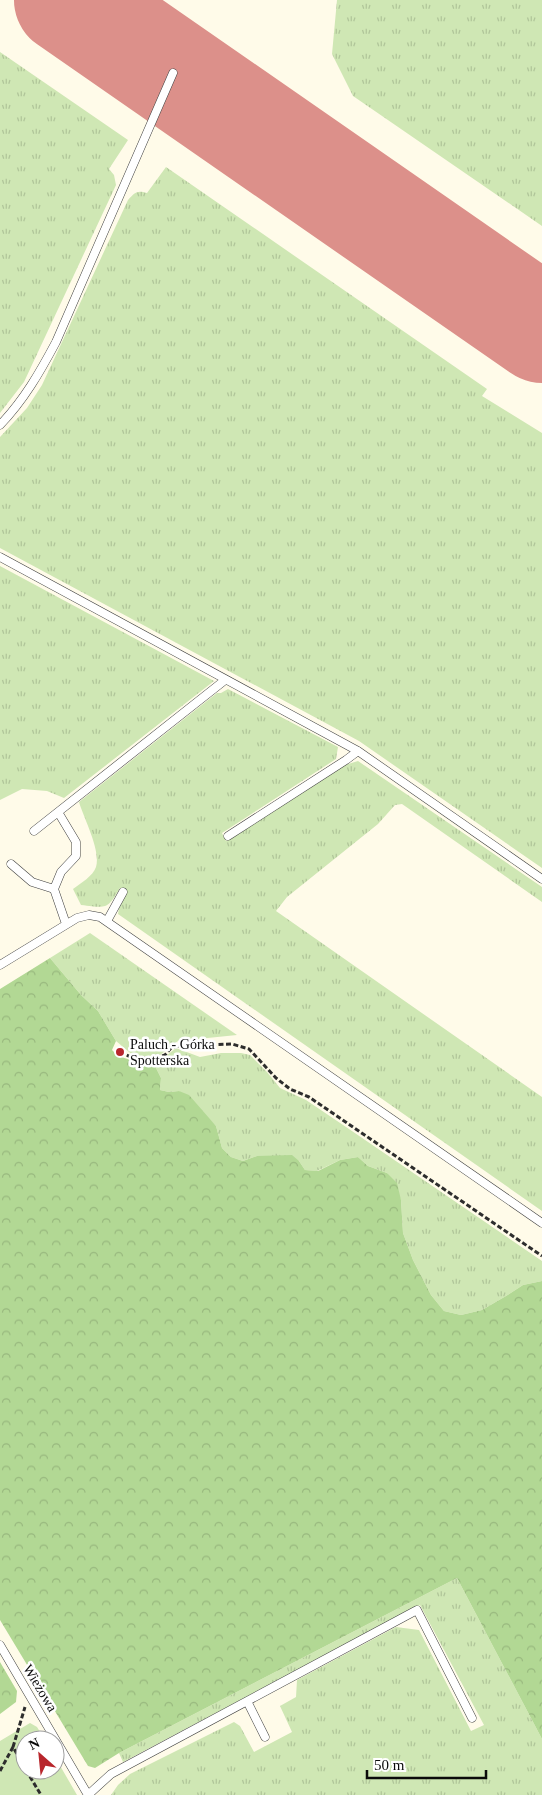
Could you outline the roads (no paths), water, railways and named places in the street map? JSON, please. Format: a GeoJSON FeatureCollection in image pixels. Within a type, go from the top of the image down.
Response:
{"type":"FeatureCollection","features":[{"type":"Feature","properties":{"kind":"lane"},"geometry":{"type":"LineString","coordinates":[[0,424],[19,403],[36,378],[56,342],[173,73]]}},
{"type":"Feature","properties":{"kind":"lane"},"geometry":{"type":"LineString","coordinates":[[0,557],[358,750],[542,879]]}},
{"type":"Feature","properties":{"kind":"lane"},"geometry":{"type":"LineString","coordinates":[[34,831],[225,680]]}},
{"type":"Feature","properties":{"kind":"lane"},"geometry":{"type":"LineString","coordinates":[[228,836],[346,760],[358,750]]}},
{"type":"Feature","properties":{"kind":"lane"},"geometry":{"type":"LineString","coordinates":[[58,812],[76,842],[76,856],[61,872],[54,888],[66,924]]}},
{"type":"Feature","properties":{"kind":"lane"},"geometry":{"type":"LineString","coordinates":[[11,864],[32,882],[54,888]]}},
{"type":"Feature","properties":{"kind":"lane"},"geometry":{"type":"LineString","coordinates":[[107,921],[123,892]]}},
{"type":"Feature","properties":{"kind":"lane"},"geometry":{"type":"LineString","coordinates":[[0,965],[77,918],[89,915],[100,917],[542,1223]]}},
{"type":"Feature","properties":{"kind":"lane"},"geometry":{"type":"LineString","coordinates":[[88,1795],[111,1774],[418,1610],[472,1718]]}},
{"type":"Feature","properties":{"kind":"lane","name":"Wieżowa"},"geometry":{"type":"LineString","coordinates":[[0,1646],[88,1795]]}},
{"type":"Feature","properties":{"kind":"lane"},"geometry":{"type":"LineString","coordinates":[[247,1701],[265,1737]]}},
{"type":"Feature","properties":{"kind":"place","name":"Paluch - Górka Spotterska"},"geometry":{"type":"Point","coordinates":[120,1052]}}]}
